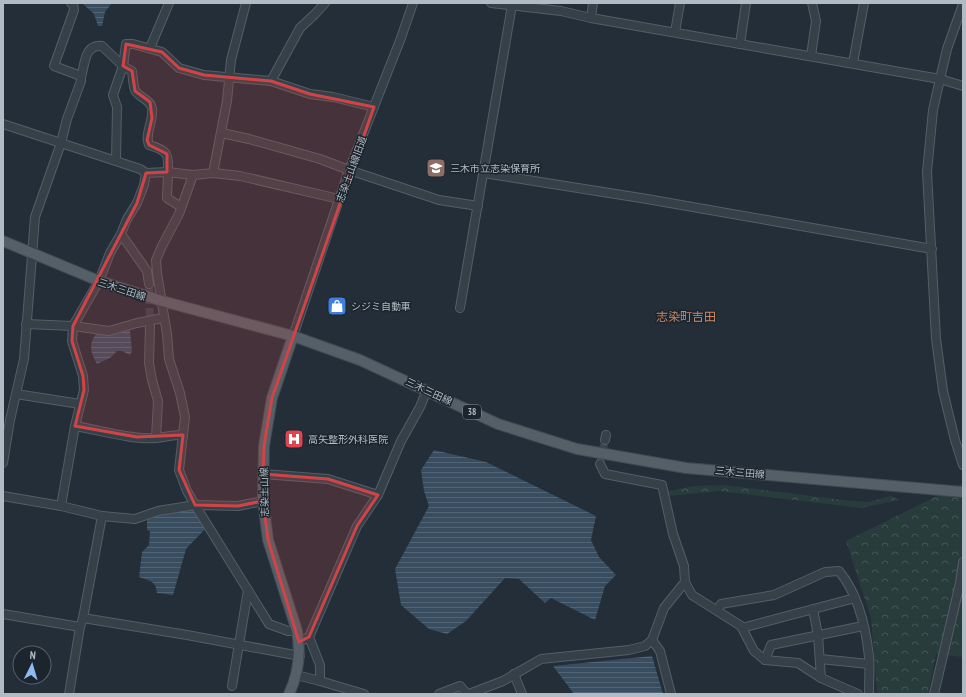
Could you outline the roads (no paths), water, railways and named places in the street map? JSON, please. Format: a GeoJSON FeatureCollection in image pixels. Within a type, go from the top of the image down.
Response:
{"type":"FeatureCollection","features":[{"type":"Feature","properties":{"kind":"main road","name":"三木三田線"},"geometry":{"type":"LineString","coordinates":[[3,241],[99,281],[162,301],[293,336],[360,360],[498,424],[577,449],[686,468],[963,492]]}},
{"type":"Feature","properties":{"kind":"main road","name":"志染土山線"},"geometry":{"type":"LineString","coordinates":[[289,694],[296,675],[300,656],[299,642],[297,631],[268,540],[263,501],[263,474],[264,446],[272,398],[293,336]]}},
{"type":"Feature","properties":{"kind":"street"},"geometry":{"type":"LineString","coordinates":[[71,3],[73,4],[74,10],[54,66],[81,78]]}},
{"type":"Feature","properties":{"kind":"street"},"geometry":{"type":"LineString","coordinates":[[150,48],[169,3]]}},
{"type":"Feature","properties":{"kind":"street"},"geometry":{"type":"LineString","coordinates":[[213,173],[222,132],[231,60],[246,3]]}},
{"type":"Feature","properties":{"kind":"street"},"geometry":{"type":"LineString","coordinates":[[270,81],[300,28],[324,3]]}},
{"type":"Feature","properties":{"kind":"street","name":"志染土山線旧道"},"geometry":{"type":"LineString","coordinates":[[293,336],[349,170],[401,38],[413,3]]}},
{"type":"Feature","properties":{"kind":"street"},"geometry":{"type":"LineString","coordinates":[[490,3],[561,11],[591,18],[940,78],[963,86]]}},
{"type":"Feature","properties":{"kind":"street"},"geometry":{"type":"LineString","coordinates":[[591,18],[593,3]]}},
{"type":"Feature","properties":{"kind":"street"},"geometry":{"type":"LineString","coordinates":[[675,32],[680,3]]}},
{"type":"Feature","properties":{"kind":"street"},"geometry":{"type":"LineString","coordinates":[[740,44],[746,3]]}},
{"type":"Feature","properties":{"kind":"street"},"geometry":{"type":"LineString","coordinates":[[811,56],[816,21],[812,3]]}},
{"type":"Feature","properties":{"kind":"street"},"geometry":{"type":"LineString","coordinates":[[854,64],[864,3]]}},
{"type":"Feature","properties":{"kind":"street"},"geometry":{"type":"LineString","coordinates":[[963,4],[947,49],[933,110],[927,172],[936,339],[943,391],[955,440],[963,465]]}},
{"type":"Feature","properties":{"kind":"street"},"geometry":{"type":"LineString","coordinates":[[460,308],[512,5]]}},
{"type":"Feature","properties":{"kind":"street"},"geometry":{"type":"LineString","coordinates":[[116,161],[118,106],[113,95],[123,66],[126,44],[133,44],[162,52],[179,68],[204,75],[270,81],[310,94],[333,97],[374,107]]}},
{"type":"Feature","properties":{"kind":"street"},"geometry":{"type":"LineString","coordinates":[[3,462],[7,419],[16,394],[24,359],[34,217],[61,143],[67,119],[81,78],[85,57],[90,50],[98,45],[102,46],[123,66],[132,71],[135,91],[150,102],[152,107],[152,118],[147,140],[150,145],[167,154],[167,198],[181,207]]}},
{"type":"Feature","properties":{"kind":"street"},"geometry":{"type":"LineString","coordinates":[[3,124],[140,169],[146,173],[213,173],[240,176],[339,199]]}},
{"type":"Feature","properties":{"kind":"street"},"geometry":{"type":"LineString","coordinates":[[222,132],[320,159],[439,200],[478,206]]}},
{"type":"Feature","properties":{"kind":"street"},"geometry":{"type":"LineString","coordinates":[[61,506],[75,426],[84,390],[83,376],[72,341],[73,326],[99,281],[110,253],[137,203],[144,185],[146,173]]}},
{"type":"Feature","properties":{"kind":"street"},"geometry":{"type":"LineString","coordinates":[[484,173],[646,199],[932,249]]}},
{"type":"Feature","properties":{"kind":"street"},"geometry":{"type":"LineString","coordinates":[[193,174],[188,193],[156,260],[169,359],[180,393],[185,417],[179,470],[187,492],[269,624],[288,631],[297,631]]}},
{"type":"Feature","properties":{"kind":"street"},"geometry":{"type":"LineString","coordinates":[[121,234],[147,271],[149,284]]}},
{"type":"Feature","properties":{"kind":"street"},"geometry":{"type":"LineString","coordinates":[[26,324],[73,326],[109,331],[137,323],[163,318]]}},
{"type":"Feature","properties":{"kind":"street"},"geometry":{"type":"LineString","coordinates":[[150,327],[149,363],[158,401],[156,438]]}},
{"type":"Feature","properties":{"kind":"street"},"geometry":{"type":"LineString","coordinates":[[320,681],[320,665],[310,638],[356,526],[378,495],[401,441],[420,408],[427,390]]}},
{"type":"Feature","properties":{"kind":"street"},"geometry":{"type":"LineString","coordinates":[[16,394],[80,404]]}},
{"type":"Feature","properties":{"kind":"street"},"geometry":{"type":"LineString","coordinates":[[75,426],[137,437],[156,438],[183,435]]}},
{"type":"Feature","properties":{"kind":"street"},"geometry":{"type":"LineString","coordinates":[[600,464],[606,474],[662,485],[672,534],[684,566],[685,582],[692,595],[742,626],[754,651],[765,660],[798,663],[821,678],[858,694]]}},
{"type":"Feature","properties":{"kind":"street"},"geometry":{"type":"LineString","coordinates":[[263,474],[328,479],[378,495]]}},
{"type":"Feature","properties":{"kind":"street"},"geometry":{"type":"LineString","coordinates":[[3,496],[61,506],[102,516],[135,519],[158,511],[195,505],[238,506],[263,501]]}},
{"type":"Feature","properties":{"kind":"street"},"geometry":{"type":"LineString","coordinates":[[69,694],[80,627],[102,516]]}},
{"type":"Feature","properties":{"kind":"street"},"geometry":{"type":"LineString","coordinates":[[934,694],[960,583],[963,562]]}},
{"type":"Feature","properties":{"kind":"street"},"geometry":{"type":"LineString","coordinates":[[717,610],[721,604],[774,595],[825,572],[839,571],[847,581],[855,598],[863,626],[869,664],[869,694]]}},
{"type":"Feature","properties":{"kind":"street"},"geometry":{"type":"LineString","coordinates":[[439,694],[460,686],[468,694],[503,681],[541,659],[629,650],[645,646],[652,640],[664,608],[685,582]]}},
{"type":"Feature","properties":{"kind":"street"},"geometry":{"type":"LineString","coordinates":[[232,686],[248,590]]}},
{"type":"Feature","properties":{"kind":"street"},"geometry":{"type":"LineString","coordinates":[[742,628],[855,598]]}},
{"type":"Feature","properties":{"kind":"street"},"geometry":{"type":"LineString","coordinates":[[813,609],[818,635],[821,678]]}},
{"type":"Feature","properties":{"kind":"street"},"geometry":{"type":"LineString","coordinates":[[3,614],[80,627]]}},
{"type":"Feature","properties":{"kind":"street"},"geometry":{"type":"LineString","coordinates":[[83,618],[300,656]]}},
{"type":"Feature","properties":{"kind":"street"},"geometry":{"type":"LineString","coordinates":[[765,660],[771,645],[863,626]]}},
{"type":"Feature","properties":{"kind":"street"},"geometry":{"type":"LineString","coordinates":[[299,642],[310,638]]}},
{"type":"Feature","properties":{"kind":"street"},"geometry":{"type":"LineString","coordinates":[[652,640],[660,651],[671,694]]}},
{"type":"Feature","properties":{"kind":"street"},"geometry":{"type":"LineString","coordinates":[[820,659],[869,664]]}},
{"type":"Feature","properties":{"kind":"street"},"geometry":{"type":"LineString","coordinates":[[514,674],[522,694]]}},
{"type":"Feature","properties":{"kind":"street"},"geometry":{"type":"LineString","coordinates":[[296,675],[364,694]]}},
{"type":"Feature","properties":{"kind":"water"},"geometry":{"type":"Polygon","coordinates":[[[82,3],[112,3],[105,12],[102,26],[98,26],[94,14],[82,3]]]}},
{"type":"Feature","properties":{"kind":"water"},"geometry":{"type":"Polygon","coordinates":[[[130,330],[132,351],[130,355],[122,351],[117,351],[110,358],[97,364],[91,349],[92,342],[96,334],[110,335],[130,330]]]}},
{"type":"Feature","properties":{"kind":"water"},"geometry":{"type":"Polygon","coordinates":[[[434,450],[486,462],[596,516],[591,540],[599,557],[616,575],[605,586],[595,620],[551,598],[545,603],[519,579],[505,578],[466,621],[447,634],[429,629],[401,605],[395,569],[429,506],[424,491],[421,470],[434,450]]]}},
{"type":"Feature","properties":{"kind":"water"},"geometry":{"type":"Polygon","coordinates":[[[191,508],[206,528],[186,549],[173,595],[157,593],[154,584],[139,577],[142,552],[149,545],[150,531],[147,530],[147,520],[166,513],[191,508]]]}},
{"type":"Feature","properties":{"kind":"water"},"geometry":{"type":"Polygon","coordinates":[[[652,656],[663,694],[574,694],[553,666],[652,656]]]}},
{"type":"Feature","properties":{"kind":"tunnel"},"geometry":{"type":"LineString","coordinates":[[149,284],[150,327]]}},
{"type":"Feature","properties":{"kind":"tunnel"},"geometry":{"type":"LineString","coordinates":[[600,464],[605,440]]}},
{"type":"Feature","properties":{"kind":"place","name":"三木市立志染保育所"},"geometry":{"type":"Point","coordinates":[436,168]}},
{"type":"Feature","properties":{"kind":"place","name":"シジミ自動車"},"geometry":{"type":"Point","coordinates":[337,306]}},
{"type":"Feature","properties":{"kind":"place","name":"高矢整形外科医院"},"geometry":{"type":"Point","coordinates":[294,439]}},
{"type":"Feature","properties":{"kind":"district","name":"志染町吉田"},"geometry":{"type":"Point","coordinates":[686,317]}}]}
